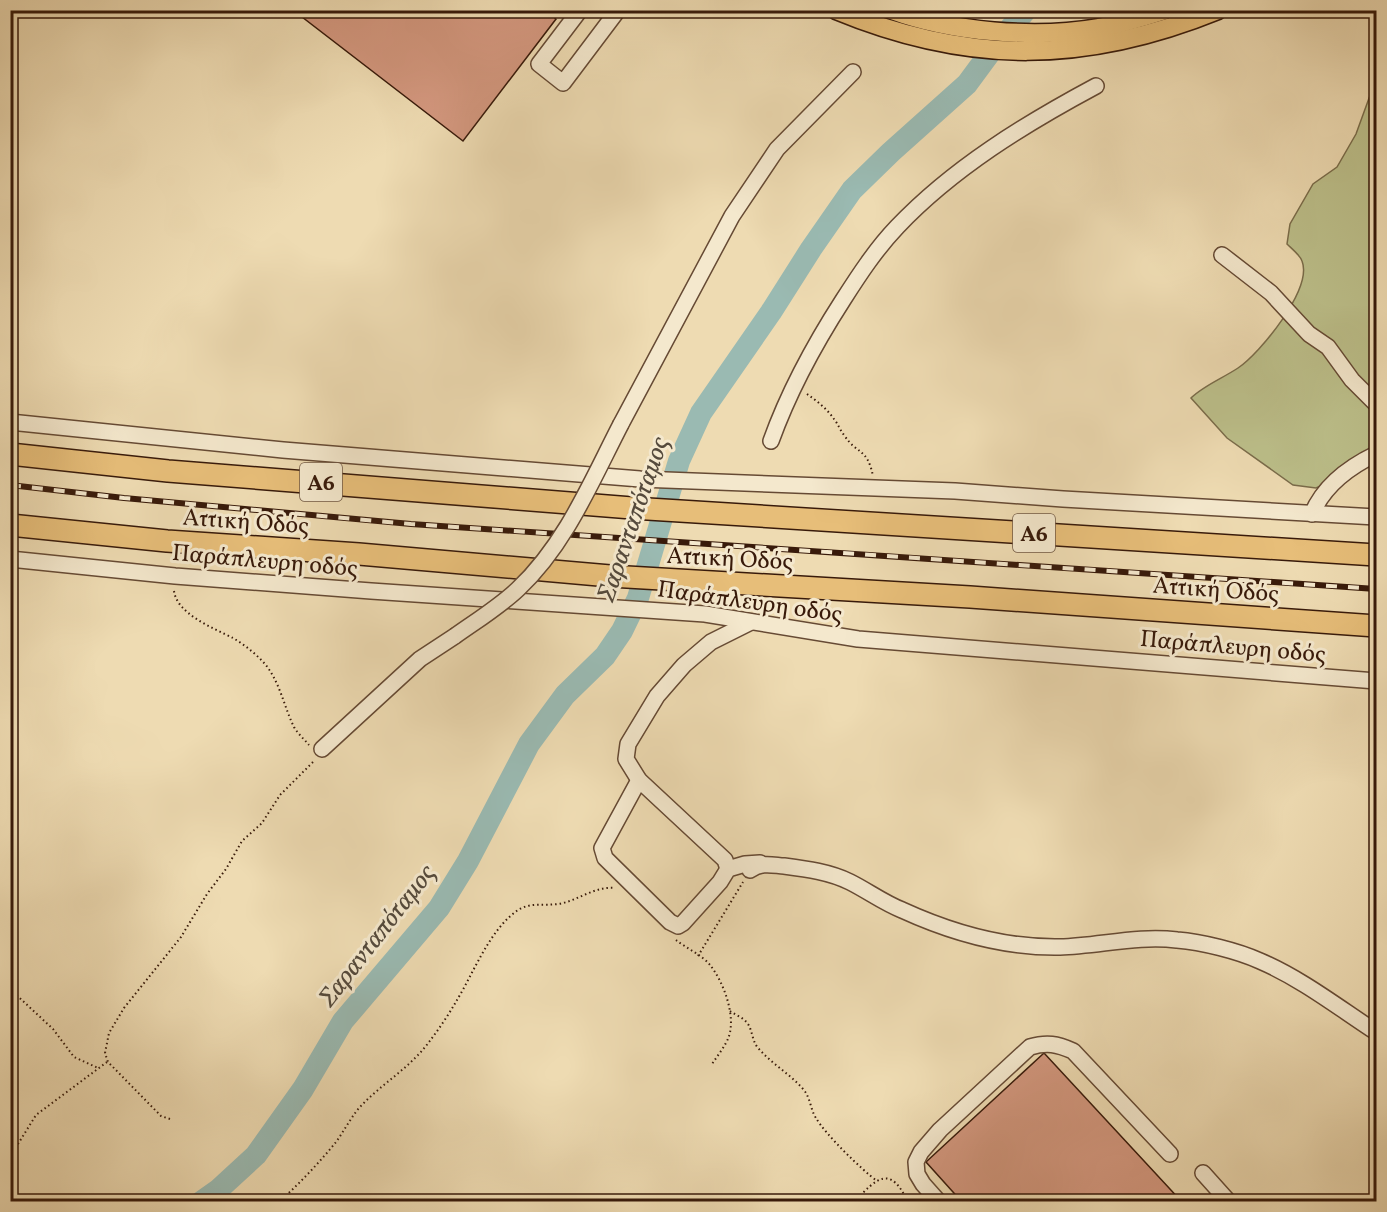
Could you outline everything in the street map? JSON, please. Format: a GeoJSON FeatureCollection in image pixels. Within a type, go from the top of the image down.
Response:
{"type":"FeatureCollection","features":[{"type":"Feature","properties":{"kind":"highway","name":"Αττική Οδός"},"geometry":{"type":"LineString","coordinates":[[10,454],[168,471],[632,508],[1377,555]]}},
{"type":"Feature","properties":{"kind":"highway","name":"Αττική Οδός"},"geometry":{"type":"LineString","coordinates":[[10,525],[167,541],[359,554],[610,576],[970,597],[1377,626]]}},
{"type":"Feature","properties":{"kind":"main road"},"geometry":{"type":"LineString","coordinates":[[836,10],[889,30],[935,42],[980,49],[1031,51],[1104,45],[1152,33],[1218,10]]}},
{"type":"Feature","properties":{"kind":"main road"},"geometry":{"type":"LineString","coordinates":[[892,10],[936,24],[981,30],[1030,32],[1099,28],[1165,10]]}},
{"type":"Feature","properties":{"kind":"street"},"geometry":{"type":"LineString","coordinates":[[580,10],[539,64],[563,83],[618,10]]}},
{"type":"Feature","properties":{"kind":"street"},"geometry":{"type":"LineString","coordinates":[[322,749],[420,659],[519,589],[542,563],[574,514],[732,216],[777,149],[853,72]]}},
{"type":"Feature","properties":{"kind":"street"},"geometry":{"type":"LineString","coordinates":[[771,441],[783,410],[816,343],[855,283],[896,228],[933,193],[990,149],[1040,116],[1096,86]]}},
{"type":"Feature","properties":{"kind":"street"},"geometry":{"type":"LineString","coordinates":[[1222,255],[1271,293],[1309,334],[1328,346],[1352,380],[1377,404]]}},
{"type":"Feature","properties":{"kind":"street"},"geometry":{"type":"LineString","coordinates":[[10,422],[283,450],[640,479],[701,483],[875,487],[1377,517]]}},
{"type":"Feature","properties":{"kind":"street"},"geometry":{"type":"LineString","coordinates":[[1312,514],[1318,500],[1333,483],[1360,461],[1377,454]]}},
{"type":"Feature","properties":{"kind":"street","name":"Παράπλευρη οδός"},"geometry":{"type":"LineString","coordinates":[[10,559],[175,576],[661,610],[705,614],[858,639],[1377,681]]}},
{"type":"Feature","properties":{"kind":"street"},"geometry":{"type":"LineString","coordinates":[[728,869],[725,860],[639,780],[626,759],[628,744],[657,696],[684,665],[711,642],[750,622]]}},
{"type":"Feature","properties":{"kind":"street"},"geometry":{"type":"LineString","coordinates":[[639,780],[602,848],[605,858],[670,922],[678,926],[720,882],[728,869],[745,864],[813,870],[848,881],[926,921],[1003,942],[1030,946],[1060,946],[1152,938],[1178,940],[1240,954],[1259,960],[1289,975],[1377,1032]]}},
{"type":"Feature","properties":{"kind":"street"},"geometry":{"type":"LineString","coordinates":[[939,1202],[917,1174],[916,1162],[921,1152],[940,1130],[1030,1047],[1043,1043],[1055,1044],[1073,1051],[1170,1154]]}},
{"type":"Feature","properties":{"kind":"street"},"geometry":{"type":"LineString","coordinates":[[1203,1173],[1229,1202]]}},
{"type":"Feature","properties":{"kind":"path"},"geometry":{"type":"LineString","coordinates":[[795,385],[824,407],[836,420],[844,436],[870,461],[875,487]]}},
{"type":"Feature","properties":{"kind":"path"},"geometry":{"type":"LineString","coordinates":[[170,1119],[161,1116],[108,1062],[105,1053],[109,1033],[124,1008],[181,937],[242,841],[268,816],[280,795],[322,749],[312,747],[295,728],[277,685],[266,666],[254,653],[234,639],[209,627],[181,606],[174,593],[175,576]]}},
{"type":"Feature","properties":{"kind":"path"},"geometry":{"type":"LineString","coordinates":[[698,956],[755,866]]}},
{"type":"Feature","properties":{"kind":"path"},"geometry":{"type":"LineString","coordinates":[[279,1202],[330,1149],[360,1108],[385,1082],[414,1059],[430,1041],[500,926],[508,918],[530,905],[557,904],[598,888],[617,889]]}},
{"type":"Feature","properties":{"kind":"path"},"geometry":{"type":"LineString","coordinates":[[674,938],[708,963],[718,978],[730,1011],[729,1036],[712,1064]]}},
{"type":"Feature","properties":{"kind":"path"},"geometry":{"type":"LineString","coordinates":[[10,989],[53,1029],[74,1056],[98,1068]]}},
{"type":"Feature","properties":{"kind":"path"},"geometry":{"type":"LineString","coordinates":[[730,1011],[750,1026],[753,1040],[761,1052],[804,1090],[810,1099],[815,1118],[824,1129],[867,1174],[877,1181]]}},
{"type":"Feature","properties":{"kind":"path"},"geometry":{"type":"LineString","coordinates":[[10,1170],[18,1144],[36,1115],[108,1062]]}},
{"type":"Feature","properties":{"kind":"path"},"geometry":{"type":"LineString","coordinates":[[10,1152],[15,1153]]}},
{"type":"Feature","properties":{"kind":"path"},"geometry":{"type":"LineString","coordinates":[[854,1202],[877,1181],[891,1179],[898,1182],[908,1202]]}},
{"type":"Feature","properties":{"kind":"green space"},"geometry":{"type":"Polygon","coordinates":[[[1376,79],[1376,449],[1327,483],[1316,488],[1293,485],[1227,438],[1191,398],[1248,360],[1271,335],[1292,303],[1300,287],[1303,273],[1301,259],[1287,244],[1290,224],[1313,184],[1337,167],[1356,134],[1376,79]]]}},
{"type":"Feature","properties":{"kind":"building"},"geometry":{"type":"Polygon","coordinates":[[[293,10],[545,10],[556,19],[463,141],[293,10]]]}},
{"type":"Feature","properties":{"kind":"building"},"geometry":{"type":"Polygon","coordinates":[[[1044,1053],[1182,1202],[962,1202],[926,1162],[1044,1053]]]}},
{"type":"Feature","properties":{"kind":"waterway","name":"Σαρανταπόταμος"},"geometry":{"type":"LineString","coordinates":[[201,1202],[218,1190],[256,1155],[303,1089],[343,1021],[439,908],[468,861],[529,744],[565,695],[605,656],[622,631],[638,598],[679,461],[701,413],[771,312],[811,249],[852,190],[967,84],[1026,10]]}},
{"type":"Feature","properties":{"kind":"railway"},"geometry":{"type":"LineString","coordinates":[[10,485],[124,498],[411,524],[1376,589]]}}]}
